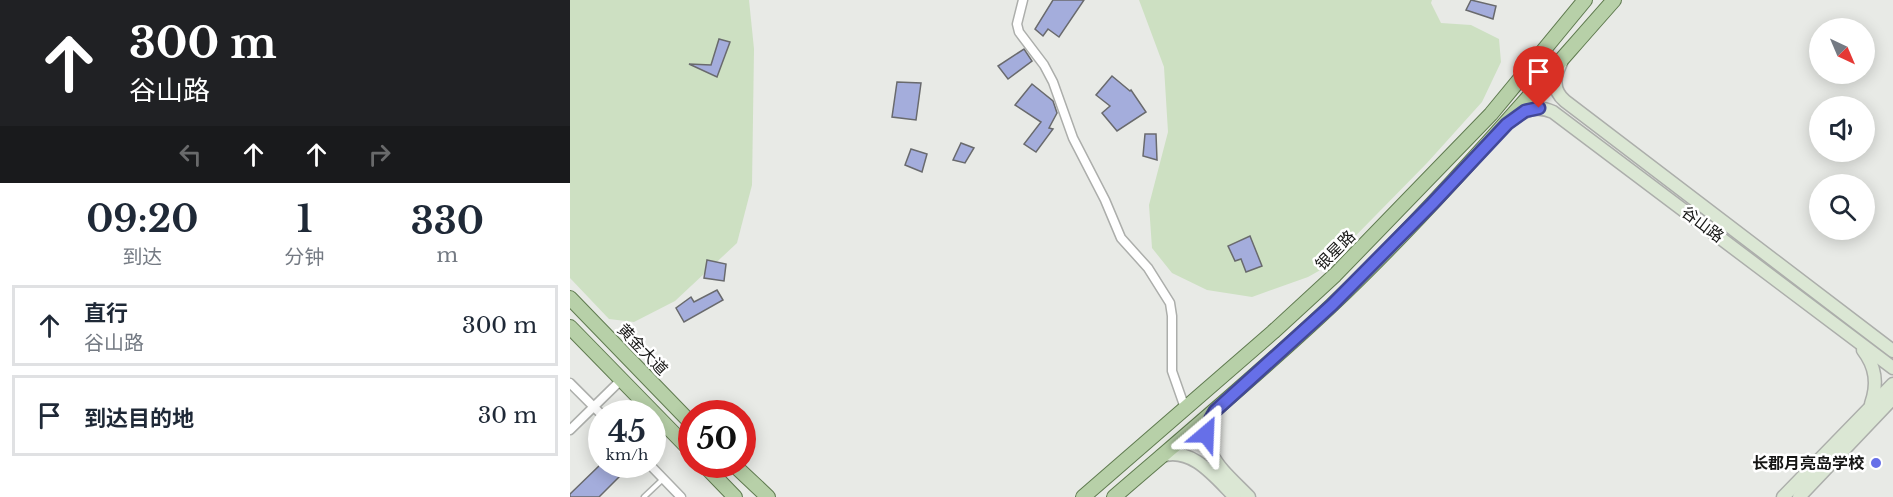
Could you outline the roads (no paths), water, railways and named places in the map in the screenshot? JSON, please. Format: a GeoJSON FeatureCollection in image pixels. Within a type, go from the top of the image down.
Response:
{"type":"FeatureCollection","features":[{"type":"Feature","properties":{"kind":"main road","name":"银星路"},"geometry":{"type":"LineString","coordinates":[[1083,497],[1304,304],[1491,114],[1585,0]]}},
{"type":"Feature","properties":{"kind":"main road"},"geometry":{"type":"LineString","coordinates":[[1114,497],[1215,411],[1332,305],[1507,124],[1614,0]]}},
{"type":"Feature","properties":{"kind":"main road","name":"谷山路"},"geometry":{"type":"LineString","coordinates":[[1564,57],[1555,80],[1558,95],[1893,351]]}},
{"type":"Feature","properties":{"kind":"main road","name":"谷山路"},"geometry":{"type":"LineString","coordinates":[[1507,124],[1518,115],[1531,109],[1546,108],[1553,112],[1893,368]]}},
{"type":"Feature","properties":{"kind":"main road","name":"黄金大道"},"geometry":{"type":"LineString","coordinates":[[570,298],[678,410]]}},
{"type":"Feature","properties":{"kind":"main road"},"geometry":{"type":"LineString","coordinates":[[570,327],[678,438]]}},
{"type":"Feature","properties":{"kind":"main road"},"geometry":{"type":"LineString","coordinates":[[1850,336],[1862,348],[1873,366],[1876,385],[1874,411]]}},
{"type":"Feature","properties":{"kind":"main road"},"geometry":{"type":"LineString","coordinates":[[1799,497],[1874,411],[1893,384]]}},
{"type":"Feature","properties":{"kind":"main road"},"geometry":{"type":"LineString","coordinates":[[1783,497],[1874,411],[1893,398]]}},
{"type":"Feature","properties":{"kind":"main road"},"geometry":{"type":"LineString","coordinates":[[1874,411],[1893,406]]}},
{"type":"Feature","properties":{"kind":"main road"},"geometry":{"type":"LineString","coordinates":[[1215,411],[1206,434],[1211,453],[1224,471],[1249,497]]}},
{"type":"Feature","properties":{"kind":"main road"},"geometry":{"type":"LineString","coordinates":[[1160,457],[1176,454],[1194,460],[1206,468],[1235,497]]}},
{"type":"Feature","properties":{"kind":"main road"},"geometry":{"type":"LineString","coordinates":[[717,478],[735,497]]}},
{"type":"Feature","properties":{"kind":"main road"},"geometry":{"type":"LineString","coordinates":[[748,478],[768,497]]}},
{"type":"Feature","properties":{"kind":"street"},"geometry":{"type":"LineString","coordinates":[[1023,0],[1017,24],[1018,32],[1044,65],[1053,82],[1073,138],[1105,200],[1121,238],[1148,268],[1170,303],[1172,371],[1185,408]]}},
{"type":"Feature","properties":{"kind":"street"},"geometry":{"type":"LineString","coordinates":[[601,400],[621,380]]}},
{"type":"Feature","properties":{"kind":"street"},"geometry":{"type":"LineString","coordinates":[[570,383],[588,401]]}},
{"type":"Feature","properties":{"kind":"street"},"geometry":{"type":"LineString","coordinates":[[570,430],[588,413]]}},
{"type":"Feature","properties":{"kind":"street"},"geometry":{"type":"LineString","coordinates":[[663,479],[681,497]]}},
{"type":"Feature","properties":{"kind":"lane"},"geometry":{"type":"LineString","coordinates":[[644,497],[663,479]]}},
{"type":"Feature","properties":{"kind":"place","name":"长郡月亮岛学校"},"geometry":{"type":"Point","coordinates":[1876,463]}}]}
